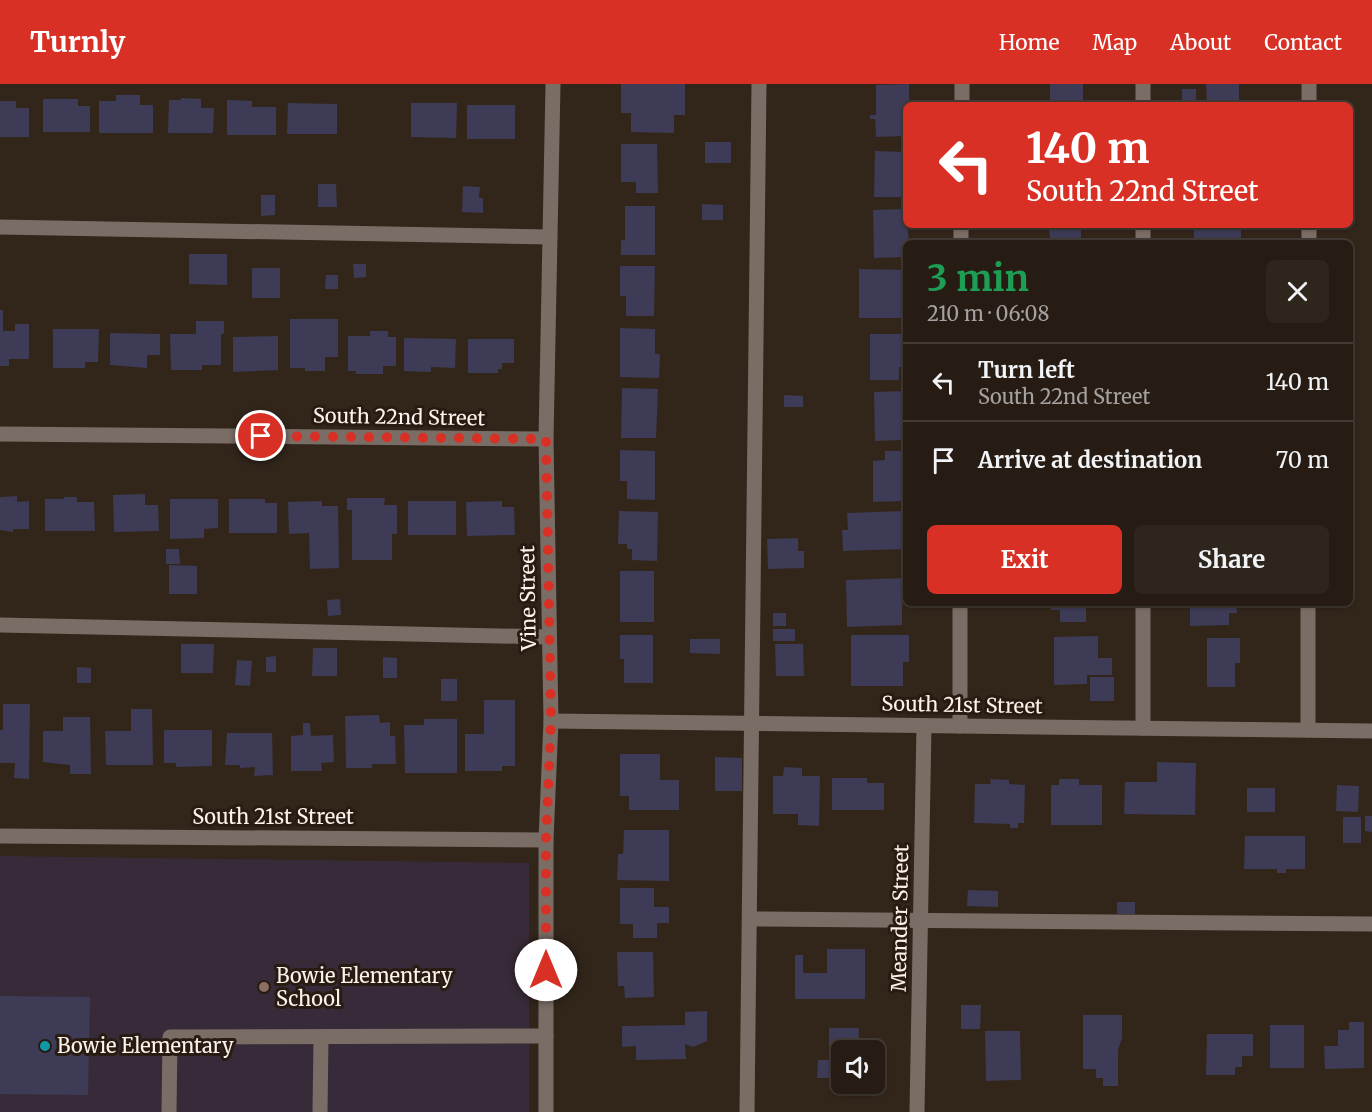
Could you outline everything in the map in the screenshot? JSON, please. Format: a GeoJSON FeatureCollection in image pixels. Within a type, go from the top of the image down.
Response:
{"type":"FeatureCollection","features":[{"type":"Feature","properties":{"kind":"street","name":"Vine Street"},"geometry":{"type":"LineString","coordinates":[[546,1112],[546,840],[551,721],[546,439],[552,84]]}},
{"type":"Feature","properties":{"kind":"street"},"geometry":{"type":"LineString","coordinates":[[747,1112],[759,84]]}},
{"type":"Feature","properties":{"kind":"street"},"geometry":{"type":"LineString","coordinates":[[962,84],[962,102]]}},
{"type":"Feature","properties":{"kind":"street"},"geometry":{"type":"LineString","coordinates":[[1143,84],[1143,102]]}},
{"type":"Feature","properties":{"kind":"street"},"geometry":{"type":"LineString","coordinates":[[1309,84],[1309,102]]}},
{"type":"Feature","properties":{"kind":"street"},"geometry":{"type":"LineString","coordinates":[[0,227],[550,237]]}},
{"type":"Feature","properties":{"kind":"street","name":"South 22nd Street"},"geometry":{"type":"LineString","coordinates":[[0,434],[546,439]]}},
{"type":"Feature","properties":{"kind":"street"},"geometry":{"type":"LineString","coordinates":[[960,606],[960,726]]}},
{"type":"Feature","properties":{"kind":"street"},"geometry":{"type":"LineString","coordinates":[[1143,606],[1143,728]]}},
{"type":"Feature","properties":{"kind":"street"},"geometry":{"type":"LineString","coordinates":[[1308,606],[1308,730]]}},
{"type":"Feature","properties":{"kind":"street"},"geometry":{"type":"LineString","coordinates":[[0,625],[549,637]]}},
{"type":"Feature","properties":{"kind":"street","name":"South 21st Street"},"geometry":{"type":"LineString","coordinates":[[551,721],[1372,731]]}},
{"type":"Feature","properties":{"kind":"street","name":"Meander Street"},"geometry":{"type":"LineString","coordinates":[[917,1112],[924,726]]}},
{"type":"Feature","properties":{"kind":"street","name":"South 21st Street"},"geometry":{"type":"LineString","coordinates":[[0,836],[546,840]]}},
{"type":"Feature","properties":{"kind":"street"},"geometry":{"type":"LineString","coordinates":[[750,919],[1372,924]]}},
{"type":"Feature","properties":{"kind":"street"},"geometry":{"type":"LineString","coordinates":[[170,1112],[171,1037],[546,1036]]}},
{"type":"Feature","properties":{"kind":"street"},"geometry":{"type":"LineString","coordinates":[[320,1112],[321,1037]]}},
{"type":"Feature","properties":{"kind":"shaded area","name":"Bowie Elementary School"},"geometry":{"type":"Polygon","coordinates":[[[0,856],[529,863],[529,1112],[0,1112],[0,856]]]}},
{"type":"Feature","properties":{"kind":"building"},"geometry":{"type":"Polygon","coordinates":[[[621,84],[685,84],[685,115],[674,115],[674,133],[631,132],[631,113],[621,113],[621,84]]]}},
{"type":"Feature","properties":{"kind":"building"},"geometry":{"type":"Polygon","coordinates":[[[909,84],[909,102],[903,102],[903,136],[876,137],[875,119],[870,119],[870,115],[876,115],[876,85],[909,84]]]}},
{"type":"Feature","properties":{"kind":"building"},"geometry":{"type":"Polygon","coordinates":[[[1050,84],[1083,84],[1083,102],[1050,102],[1050,84]]]}},
{"type":"Feature","properties":{"kind":"building"},"geometry":{"type":"Polygon","coordinates":[[[1206,84],[1239,84],[1239,102],[1207,102],[1206,84]]]}},
{"type":"Feature","properties":{"kind":"building"},"geometry":{"type":"Polygon","coordinates":[[[1182,89],[1196,89],[1196,102],[1182,102],[1182,89]]]}},
{"type":"Feature","properties":{"kind":"building"},"geometry":{"type":"Polygon","coordinates":[[[116,95],[140,95],[140,105],[153,105],[153,133],[99,133],[99,101],[116,101],[116,95]]]}},
{"type":"Feature","properties":{"kind":"building"},"geometry":{"type":"Polygon","coordinates":[[[181,98],[201,99],[201,108],[214,108],[213,133],[168,133],[169,100],[181,100],[181,98]]]}},
{"type":"Feature","properties":{"kind":"building"},"geometry":{"type":"Polygon","coordinates":[[[43,99],[78,99],[78,106],[90,106],[90,132],[43,132],[43,99]]]}},
{"type":"Feature","properties":{"kind":"building"},"geometry":{"type":"Polygon","coordinates":[[[227,100],[252,101],[252,107],[276,107],[276,135],[227,135],[227,100]]]}},
{"type":"Feature","properties":{"kind":"building"},"geometry":{"type":"Polygon","coordinates":[[[0,101],[16,101],[16,108],[29,108],[29,137],[0,137],[0,101]]]}},
{"type":"Feature","properties":{"kind":"building"},"geometry":{"type":"Polygon","coordinates":[[[288,103],[337,104],[337,134],[287,134],[288,103]]]}},
{"type":"Feature","properties":{"kind":"building"},"geometry":{"type":"Polygon","coordinates":[[[411,103],[457,103],[456,138],[411,137],[411,103]]]}},
{"type":"Feature","properties":{"kind":"building"},"geometry":{"type":"Polygon","coordinates":[[[467,105],[515,105],[515,139],[467,139],[467,105]]]}},
{"type":"Feature","properties":{"kind":"building"},"geometry":{"type":"Polygon","coordinates":[[[705,142],[731,142],[731,163],[705,163],[705,142]]]}},
{"type":"Feature","properties":{"kind":"building"},"geometry":{"type":"Polygon","coordinates":[[[621,144],[657,144],[658,193],[636,193],[636,182],[621,182],[621,144]]]}},
{"type":"Feature","properties":{"kind":"building"},"geometry":{"type":"Polygon","coordinates":[[[875,151],[903,152],[903,197],[874,197],[875,151]]]}},
{"type":"Feature","properties":{"kind":"building"},"geometry":{"type":"Polygon","coordinates":[[[318,184],[336,184],[337,207],[318,207],[318,184]]]}},
{"type":"Feature","properties":{"kind":"building"},"geometry":{"type":"Polygon","coordinates":[[[463,186],[480,187],[479,198],[483,198],[483,213],[462,212],[463,186]]]}},
{"type":"Feature","properties":{"kind":"building"},"geometry":{"type":"Polygon","coordinates":[[[261,195],[275,195],[275,215],[261,216],[261,195]]]}},
{"type":"Feature","properties":{"kind":"building"},"geometry":{"type":"Polygon","coordinates":[[[702,204],[723,205],[723,220],[702,220],[702,204]]]}},
{"type":"Feature","properties":{"kind":"building"},"geometry":{"type":"Polygon","coordinates":[[[625,206],[655,206],[655,255],[621,255],[621,240],[625,240],[625,206]]]}},
{"type":"Feature","properties":{"kind":"building"},"geometry":{"type":"Polygon","coordinates":[[[903,209],[903,228],[908,228],[909,240],[903,240],[903,257],[874,258],[873,210],[903,209]]]}},
{"type":"Feature","properties":{"kind":"building"},"geometry":{"type":"Polygon","coordinates":[[[1049,228],[1081,228],[1081,240],[1050,240],[1049,228]]]}},
{"type":"Feature","properties":{"kind":"building"},"geometry":{"type":"Polygon","coordinates":[[[1194,228],[1241,228],[1241,238],[1236,240],[1194,240],[1194,228]]]}},
{"type":"Feature","properties":{"kind":"building"},"geometry":{"type":"Polygon","coordinates":[[[189,254],[227,254],[227,285],[189,284],[189,254]]]}},
{"type":"Feature","properties":{"kind":"building"},"geometry":{"type":"Polygon","coordinates":[[[353,264],[366,264],[366,277],[354,278],[353,264]]]}},
{"type":"Feature","properties":{"kind":"building"},"geometry":{"type":"Polygon","coordinates":[[[620,266],[655,266],[654,316],[626,316],[626,296],[620,296],[620,266]]]}},
{"type":"Feature","properties":{"kind":"building"},"geometry":{"type":"Polygon","coordinates":[[[252,268],[280,268],[280,298],[252,298],[252,268]]]}},
{"type":"Feature","properties":{"kind":"building"},"geometry":{"type":"Polygon","coordinates":[[[859,269],[903,270],[903,318],[859,318],[859,269]]]}},
{"type":"Feature","properties":{"kind":"building"},"geometry":{"type":"Polygon","coordinates":[[[326,275],[338,275],[338,289],[325,289],[326,275]]]}},
{"type":"Feature","properties":{"kind":"building"},"geometry":{"type":"Polygon","coordinates":[[[0,310],[3,310],[3,331],[15,331],[15,324],[29,324],[29,359],[9,359],[9,366],[0,366],[0,310]]]}},
{"type":"Feature","properties":{"kind":"building"},"geometry":{"type":"Polygon","coordinates":[[[290,319],[338,319],[338,357],[325,357],[325,371],[290,368],[290,319]]]}},
{"type":"Feature","properties":{"kind":"building"},"geometry":{"type":"Polygon","coordinates":[[[196,321],[224,321],[224,333],[221,335],[221,365],[202,365],[202,370],[171,370],[170,334],[196,334],[196,321]]]}},
{"type":"Feature","properties":{"kind":"building"},"geometry":{"type":"Polygon","coordinates":[[[620,328],[655,329],[655,354],[660,354],[659,378],[620,377],[620,328]]]}},
{"type":"Feature","properties":{"kind":"building"},"geometry":{"type":"Polygon","coordinates":[[[53,329],[99,329],[98,362],[85,362],[85,368],[53,368],[53,329]]]}},
{"type":"Feature","properties":{"kind":"building"},"geometry":{"type":"Polygon","coordinates":[[[370,331],[388,331],[388,337],[396,337],[396,366],[383,366],[383,374],[356,374],[356,371],[348,371],[348,336],[370,336],[370,331]]]}},
{"type":"Feature","properties":{"kind":"building"},"geometry":{"type":"Polygon","coordinates":[[[110,333],[160,334],[160,355],[147,355],[147,368],[110,365],[110,333]]]}},
{"type":"Feature","properties":{"kind":"building"},"geometry":{"type":"Polygon","coordinates":[[[870,334],[903,334],[903,367],[899,367],[899,380],[870,380],[870,334]]]}},
{"type":"Feature","properties":{"kind":"building"},"geometry":{"type":"Polygon","coordinates":[[[278,336],[278,370],[233,372],[233,337],[278,336]]]}},
{"type":"Feature","properties":{"kind":"building"},"geometry":{"type":"Polygon","coordinates":[[[404,338],[456,339],[455,368],[431,367],[431,372],[404,371],[404,338]]]}},
{"type":"Feature","properties":{"kind":"building"},"geometry":{"type":"Polygon","coordinates":[[[468,339],[514,339],[514,363],[502,363],[502,369],[498,369],[498,373],[468,373],[468,339]]]}},
{"type":"Feature","properties":{"kind":"building"},"geometry":{"type":"Polygon","coordinates":[[[622,388],[658,389],[656,438],[621,438],[622,388]]]}},
{"type":"Feature","properties":{"kind":"building"},"geometry":{"type":"Polygon","coordinates":[[[903,391],[902,440],[875,441],[874,392],[903,391]]]}},
{"type":"Feature","properties":{"kind":"building"},"geometry":{"type":"Polygon","coordinates":[[[784,395],[803,396],[803,407],[784,407],[784,395]]]}},
{"type":"Feature","properties":{"kind":"building"},"geometry":{"type":"Polygon","coordinates":[[[620,450],[655,451],[655,500],[627,499],[627,481],[620,481],[620,450]]]}},
{"type":"Feature","properties":{"kind":"building"},"geometry":{"type":"Polygon","coordinates":[[[885,451],[903,451],[901,501],[873,502],[873,461],[885,460],[885,451]]]}},
{"type":"Feature","properties":{"kind":"building"},"geometry":{"type":"Polygon","coordinates":[[[145,494],[145,505],[158,505],[159,531],[114,532],[113,495],[145,494]]]}},
{"type":"Feature","properties":{"kind":"building"},"geometry":{"type":"Polygon","coordinates":[[[17,496],[17,502],[29,501],[29,529],[13,529],[13,532],[0,530],[0,497],[17,496]]]}},
{"type":"Feature","properties":{"kind":"building"},"geometry":{"type":"Polygon","coordinates":[[[64,497],[77,497],[77,502],[94,502],[95,531],[45,531],[45,499],[64,499],[64,497]]]}},
{"type":"Feature","properties":{"kind":"building"},"geometry":{"type":"Polygon","coordinates":[[[347,498],[385,498],[384,505],[397,505],[397,534],[392,534],[392,560],[352,560],[352,510],[347,510],[347,498]]]}},
{"type":"Feature","properties":{"kind":"building"},"geometry":{"type":"Polygon","coordinates":[[[170,499],[218,499],[218,528],[204,529],[204,538],[170,539],[170,499]]]}},
{"type":"Feature","properties":{"kind":"building"},"geometry":{"type":"Polygon","coordinates":[[[229,499],[265,499],[265,503],[277,503],[277,533],[229,533],[229,499]]]}},
{"type":"Feature","properties":{"kind":"building"},"geometry":{"type":"Polygon","coordinates":[[[322,501],[322,506],[338,506],[339,568],[310,569],[309,533],[289,534],[288,502],[322,501]]]}},
{"type":"Feature","properties":{"kind":"building"},"geometry":{"type":"Polygon","coordinates":[[[408,501],[456,501],[456,535],[408,535],[408,501]]]}},
{"type":"Feature","properties":{"kind":"building"},"geometry":{"type":"Polygon","coordinates":[[[502,501],[502,507],[514,507],[515,535],[467,536],[466,502],[502,501]]]}},
{"type":"Feature","properties":{"kind":"building"},"geometry":{"type":"Polygon","coordinates":[[[619,511],[658,512],[657,561],[632,560],[632,549],[627,549],[627,544],[618,544],[619,511]]]}},
{"type":"Feature","properties":{"kind":"building"},"geometry":{"type":"Polygon","coordinates":[[[903,511],[903,549],[843,551],[842,530],[848,530],[847,513],[903,511]]]}},
{"type":"Feature","properties":{"kind":"building"},"geometry":{"type":"Polygon","coordinates":[[[798,538],[798,551],[804,551],[804,568],[768,569],[767,539],[798,538]]]}},
{"type":"Feature","properties":{"kind":"building"},"geometry":{"type":"Polygon","coordinates":[[[166,549],[179,549],[180,564],[166,564],[166,549]]]}},
{"type":"Feature","properties":{"kind":"building"},"geometry":{"type":"Polygon","coordinates":[[[169,565],[197,566],[197,594],[169,594],[169,565]]]}},
{"type":"Feature","properties":{"kind":"building"},"geometry":{"type":"Polygon","coordinates":[[[620,571],[654,571],[654,622],[620,622],[620,571]]]}},
{"type":"Feature","properties":{"kind":"building"},"geometry":{"type":"Polygon","coordinates":[[[903,578],[902,625],[847,627],[846,580],[903,578]]]}},
{"type":"Feature","properties":{"kind":"building"},"geometry":{"type":"Polygon","coordinates":[[[340,599],[341,615],[328,616],[327,600],[340,599]]]}},
{"type":"Feature","properties":{"kind":"building"},"geometry":{"type":"Polygon","coordinates":[[[1051,606],[1086,606],[1086,622],[1060,622],[1060,610],[1051,610],[1051,606]]]}},
{"type":"Feature","properties":{"kind":"building"},"geometry":{"type":"Polygon","coordinates":[[[1190,606],[1236,606],[1237,613],[1229,613],[1229,625],[1190,626],[1190,606]]]}},
{"type":"Feature","properties":{"kind":"building"},"geometry":{"type":"Polygon","coordinates":[[[773,613],[786,613],[786,626],[773,626],[773,613]]]}},
{"type":"Feature","properties":{"kind":"building"},"geometry":{"type":"Polygon","coordinates":[[[773,629],[795,629],[795,641],[773,641],[773,629]]]}},
{"type":"Feature","properties":{"kind":"building"},"geometry":{"type":"Polygon","coordinates":[[[620,635],[653,635],[653,683],[624,683],[624,659],[620,659],[620,635]]]}},
{"type":"Feature","properties":{"kind":"building"},"geometry":{"type":"Polygon","coordinates":[[[851,635],[909,635],[909,662],[903,662],[903,686],[851,686],[851,635]]]}},
{"type":"Feature","properties":{"kind":"building"},"geometry":{"type":"Polygon","coordinates":[[[1098,636],[1098,658],[1112,658],[1112,675],[1087,675],[1087,684],[1054,685],[1054,637],[1098,636]]]}},
{"type":"Feature","properties":{"kind":"building"},"geometry":{"type":"Polygon","coordinates":[[[1207,638],[1240,638],[1240,663],[1235,663],[1235,687],[1207,687],[1207,638]]]}},
{"type":"Feature","properties":{"kind":"building"},"geometry":{"type":"Polygon","coordinates":[[[690,639],[720,639],[720,654],[690,653],[690,639]]]}},
{"type":"Feature","properties":{"kind":"building"},"geometry":{"type":"Polygon","coordinates":[[[181,644],[214,644],[213,673],[181,673],[181,644]]]}},
{"type":"Feature","properties":{"kind":"building"},"geometry":{"type":"Polygon","coordinates":[[[775,644],[803,644],[804,676],[776,676],[775,644]]]}},
{"type":"Feature","properties":{"kind":"building"},"geometry":{"type":"Polygon","coordinates":[[[313,648],[337,648],[337,676],[312,676],[313,648]]]}},
{"type":"Feature","properties":{"kind":"building"},"geometry":{"type":"Polygon","coordinates":[[[276,656],[276,672],[266,672],[266,657],[276,656]]]}},
{"type":"Feature","properties":{"kind":"building"},"geometry":{"type":"Polygon","coordinates":[[[383,657],[397,658],[397,678],[383,678],[383,657]]]}},
{"type":"Feature","properties":{"kind":"building"},"geometry":{"type":"Polygon","coordinates":[[[237,660],[252,661],[250,686],[235,685],[237,660]]]}},
{"type":"Feature","properties":{"kind":"building"},"geometry":{"type":"Polygon","coordinates":[[[77,667],[91,668],[91,683],[77,683],[77,667]]]}},
{"type":"Feature","properties":{"kind":"building"},"geometry":{"type":"Polygon","coordinates":[[[1090,677],[1114,677],[1114,701],[1090,701],[1090,677]]]}},
{"type":"Feature","properties":{"kind":"building"},"geometry":{"type":"Polygon","coordinates":[[[441,679],[457,679],[457,701],[441,701],[441,679]]]}},
{"type":"Feature","properties":{"kind":"building"},"geometry":{"type":"Polygon","coordinates":[[[484,700],[515,700],[515,766],[502,766],[502,771],[465,771],[465,734],[484,734],[484,700]]]}},
{"type":"Feature","properties":{"kind":"building"},"geometry":{"type":"Polygon","coordinates":[[[3,704],[30,704],[29,779],[14,778],[15,763],[0,763],[3,704]]]}},
{"type":"Feature","properties":{"kind":"building"},"geometry":{"type":"Polygon","coordinates":[[[131,709],[152,709],[153,765],[106,765],[105,731],[131,731],[131,709]]]}},
{"type":"Feature","properties":{"kind":"building"},"geometry":{"type":"Polygon","coordinates":[[[379,715],[380,723],[390,722],[390,736],[395,736],[396,764],[372,764],[372,768],[346,768],[345,716],[379,715]]]}},
{"type":"Feature","properties":{"kind":"building"},"geometry":{"type":"Polygon","coordinates":[[[63,717],[90,717],[91,774],[70,774],[70,765],[43,762],[43,731],[63,731],[63,717]]]}},
{"type":"Feature","properties":{"kind":"building"},"geometry":{"type":"Polygon","coordinates":[[[424,719],[457,719],[457,773],[405,773],[404,725],[424,725],[424,719]]]}},
{"type":"Feature","properties":{"kind":"building"},"geometry":{"type":"Polygon","coordinates":[[[303,723],[310,723],[311,736],[333,735],[334,762],[321,763],[322,771],[291,771],[291,736],[303,735],[303,723]]]}},
{"type":"Feature","properties":{"kind":"building"},"geometry":{"type":"Polygon","coordinates":[[[164,730],[212,730],[212,766],[176,767],[176,763],[164,763],[164,730]]]}},
{"type":"Feature","properties":{"kind":"building"},"geometry":{"type":"Polygon","coordinates":[[[227,733],[272,733],[273,775],[254,776],[255,767],[240,768],[240,765],[225,765],[227,733]]]}},
{"type":"Feature","properties":{"kind":"building"},"geometry":{"type":"Polygon","coordinates":[[[620,754],[660,754],[660,780],[679,780],[679,810],[629,810],[629,796],[620,796],[620,754]]]}},
{"type":"Feature","properties":{"kind":"building"},"geometry":{"type":"Polygon","coordinates":[[[715,757],[742,758],[742,791],[715,791],[715,757]]]}},
{"type":"Feature","properties":{"kind":"building"},"geometry":{"type":"Polygon","coordinates":[[[1157,762],[1196,763],[1195,815],[1124,814],[1125,782],[1157,782],[1157,762]]]}},
{"type":"Feature","properties":{"kind":"building"},"geometry":{"type":"Polygon","coordinates":[[[784,767],[802,768],[802,776],[820,776],[819,826],[798,825],[798,814],[773,814],[773,776],[783,776],[784,767]]]}},
{"type":"Feature","properties":{"kind":"building"},"geometry":{"type":"Polygon","coordinates":[[[832,778],[867,778],[867,783],[884,783],[884,810],[832,810],[832,778]]]}},
{"type":"Feature","properties":{"kind":"building"},"geometry":{"type":"Polygon","coordinates":[[[990,779],[1009,780],[1009,784],[1025,785],[1024,823],[1018,823],[1018,828],[1010,828],[1010,824],[974,823],[975,784],[991,784],[990,779]]]}},
{"type":"Feature","properties":{"kind":"building"},"geometry":{"type":"Polygon","coordinates":[[[1059,779],[1079,779],[1079,785],[1102,785],[1102,825],[1051,825],[1051,785],[1059,785],[1059,779]]]}},
{"type":"Feature","properties":{"kind":"building"},"geometry":{"type":"Polygon","coordinates":[[[1337,785],[1359,786],[1358,812],[1336,811],[1337,785]]]}},
{"type":"Feature","properties":{"kind":"building"},"geometry":{"type":"Polygon","coordinates":[[[1247,788],[1275,788],[1275,812],[1247,812],[1247,788]]]}},
{"type":"Feature","properties":{"kind":"building"},"geometry":{"type":"Polygon","coordinates":[[[1365,816],[1372,816],[1372,832],[1365,831],[1365,816]]]}},
{"type":"Feature","properties":{"kind":"building"},"geometry":{"type":"Polygon","coordinates":[[[1343,817],[1361,817],[1361,843],[1343,843],[1343,817]]]}},
{"type":"Feature","properties":{"kind":"building"},"geometry":{"type":"Polygon","coordinates":[[[624,830],[669,830],[669,881],[617,880],[618,854],[623,854],[624,830]]]}},
{"type":"Feature","properties":{"kind":"building"},"geometry":{"type":"Polygon","coordinates":[[[1245,836],[1305,836],[1305,869],[1286,869],[1286,873],[1277,873],[1277,869],[1244,869],[1245,836]]]}},
{"type":"Feature","properties":{"kind":"building"},"geometry":{"type":"Polygon","coordinates":[[[620,888],[654,888],[654,907],[669,907],[669,923],[657,923],[657,938],[633,938],[633,924],[620,924],[620,888]]]}},
{"type":"Feature","properties":{"kind":"building"},"geometry":{"type":"Polygon","coordinates":[[[968,890],[998,891],[998,907],[967,906],[968,890]]]}},
{"type":"Feature","properties":{"kind":"building"},"geometry":{"type":"Polygon","coordinates":[[[1117,902],[1135,902],[1135,914],[1117,914],[1117,902]]]}},
{"type":"Feature","properties":{"kind":"building"},"geometry":{"type":"Polygon","coordinates":[[[827,949],[865,949],[865,999],[795,999],[795,955],[803,955],[803,973],[827,973],[827,949]]]}},
{"type":"Feature","properties":{"kind":"building"},"geometry":{"type":"Polygon","coordinates":[[[617,952],[653,952],[654,997],[625,998],[624,986],[618,986],[617,952]]]}},
{"type":"Feature","properties":{"kind":"building","name":"Bowie Elementary"},"geometry":{"type":"Polygon","coordinates":[[[0,996],[90,997],[88,1095],[0,1094],[0,996]]]}},
{"type":"Feature","properties":{"kind":"building"},"geometry":{"type":"Polygon","coordinates":[[[961,1005],[981,1005],[980,1029],[961,1029],[961,1005]]]}},
{"type":"Feature","properties":{"kind":"building"},"geometry":{"type":"Polygon","coordinates":[[[707,1011],[707,1041],[693,1047],[685,1044],[686,1059],[636,1060],[636,1046],[622,1047],[622,1026],[685,1025],[685,1012],[707,1011]]]}},
{"type":"Feature","properties":{"kind":"building"},"geometry":{"type":"Polygon","coordinates":[[[1083,1015],[1122,1015],[1122,1038],[1118,1050],[1118,1086],[1103,1086],[1103,1078],[1096,1078],[1096,1069],[1083,1069],[1083,1015]]]}},
{"type":"Feature","properties":{"kind":"building"},"geometry":{"type":"Polygon","coordinates":[[[1349,1022],[1364,1022],[1364,1068],[1325,1069],[1324,1046],[1338,1046],[1338,1030],[1349,1030],[1349,1022]]]}},
{"type":"Feature","properties":{"kind":"building"},"geometry":{"type":"Polygon","coordinates":[[[1270,1025],[1304,1025],[1304,1068],[1270,1068],[1270,1025]]]}},
{"type":"Feature","properties":{"kind":"building"},"geometry":{"type":"Polygon","coordinates":[[[829,1028],[859,1028],[858,1040],[831,1040],[831,1078],[817,1078],[818,1060],[829,1060],[829,1028]]]}},
{"type":"Feature","properties":{"kind":"building"},"geometry":{"type":"Polygon","coordinates":[[[985,1031],[1020,1031],[1021,1080],[986,1081],[985,1031]]]}},
{"type":"Feature","properties":{"kind":"building"},"geometry":{"type":"Polygon","coordinates":[[[1207,1034],[1253,1034],[1253,1056],[1242,1056],[1242,1067],[1235,1067],[1235,1075],[1206,1075],[1207,1034]]]}},
{"type":"Feature","properties":{"kind":"place","name":"Bowie Elementary School"},"geometry":{"type":"Point","coordinates":[264,987]}},
{"type":"Feature","properties":{"kind":"place","name":"Bowie Elementary"},"geometry":{"type":"Point","coordinates":[45,1046]}},
{"type":"Feature","properties":{"kind":"route"},"geometry":{"type":"LineString","coordinates":[[261,436],[546,439],[551,721],[546,840],[546,970]]}}]}
